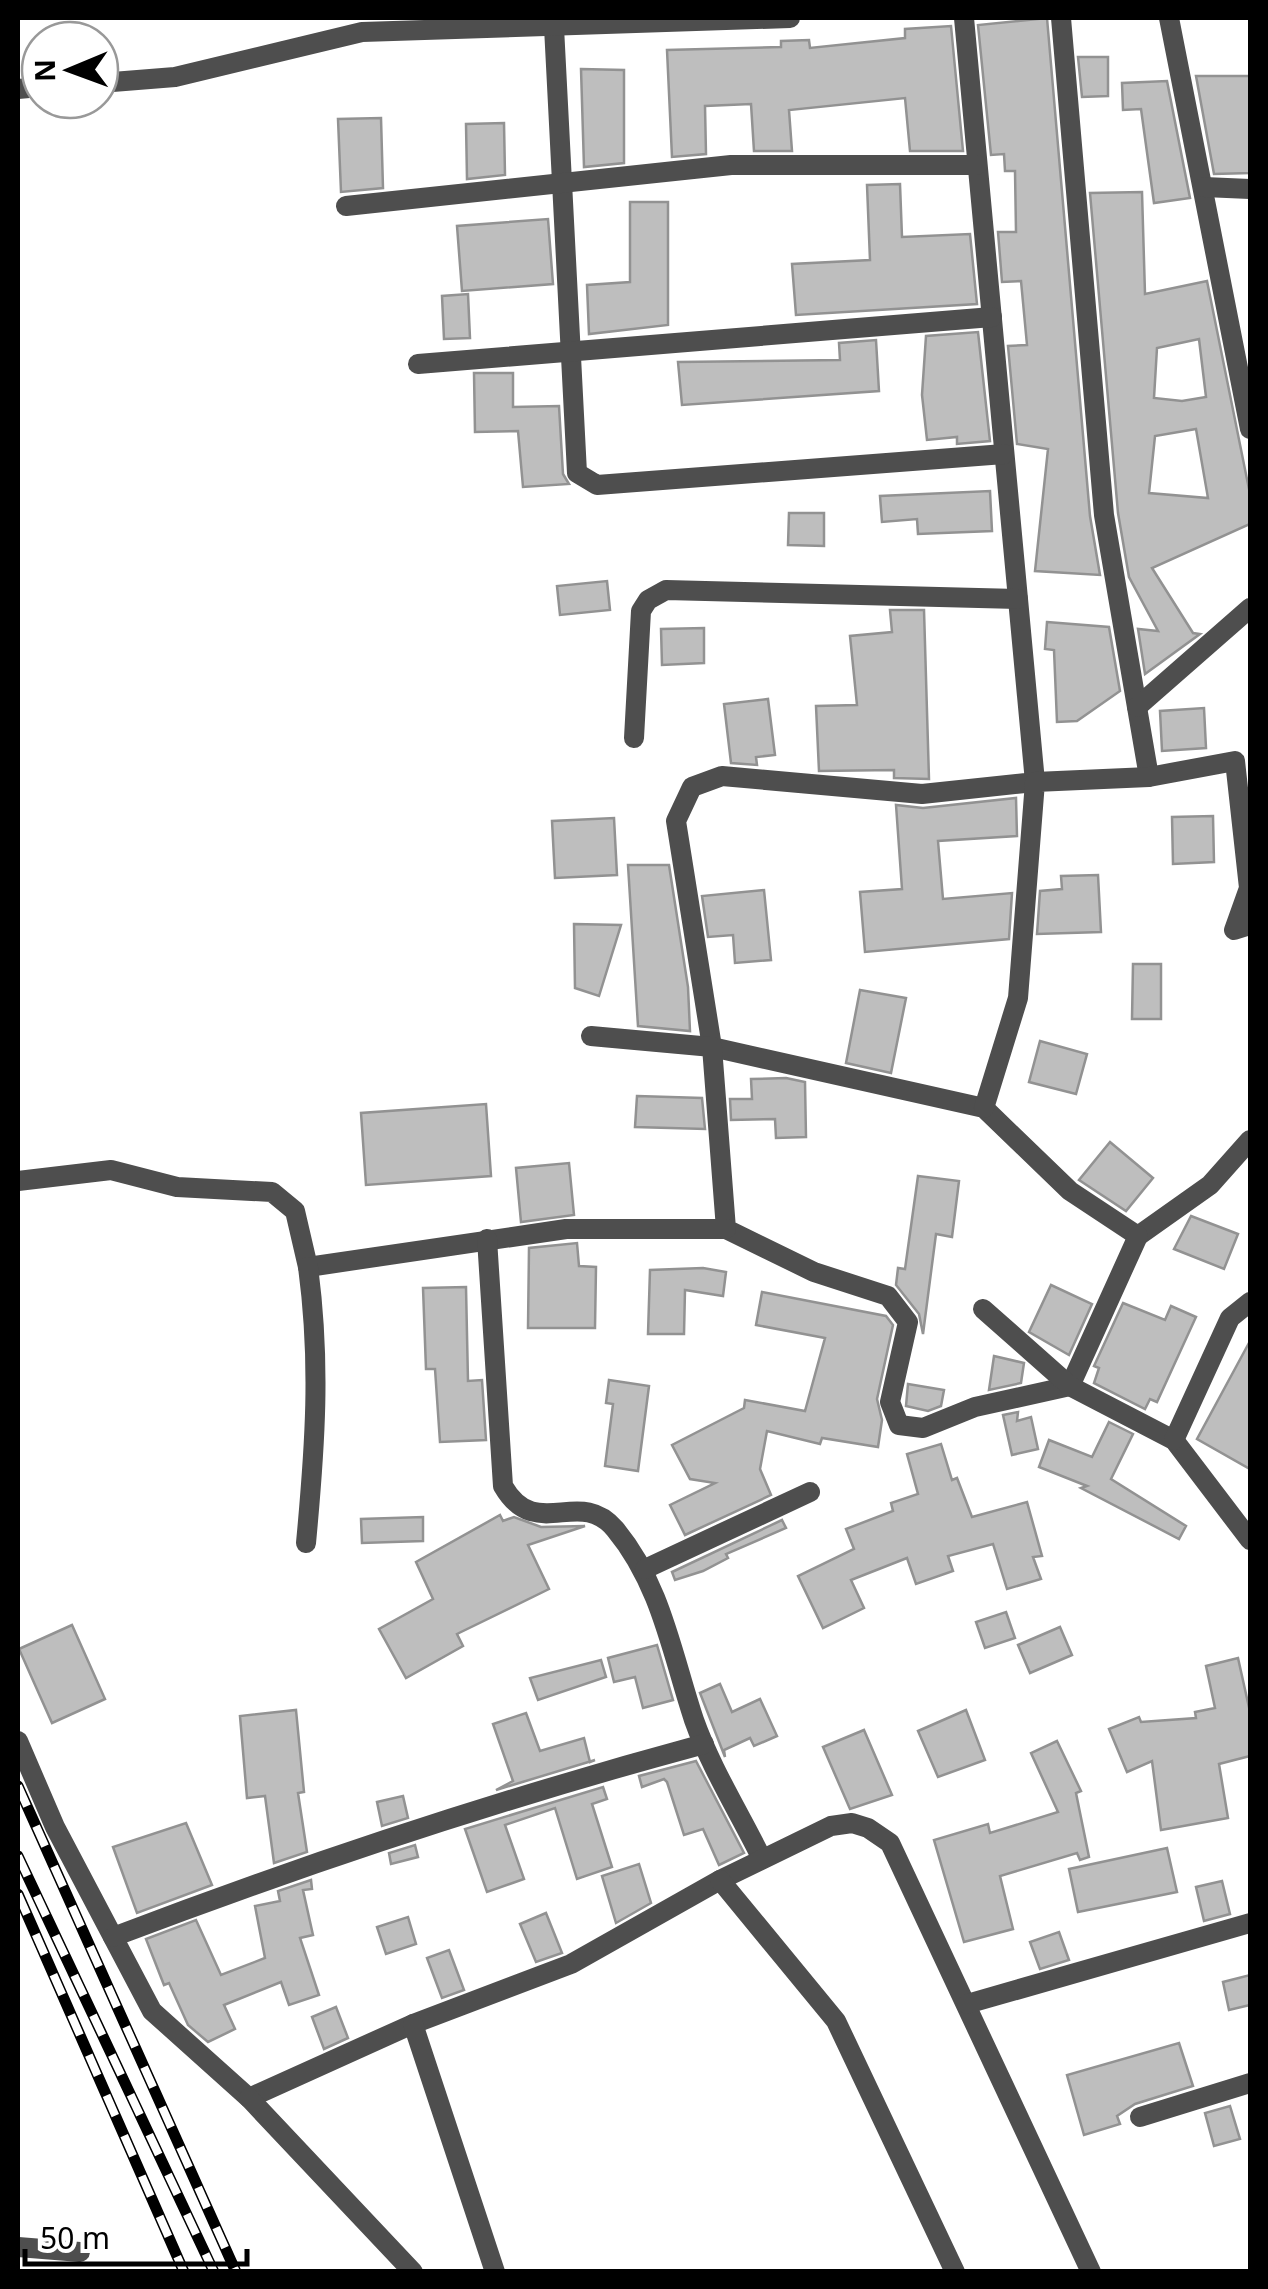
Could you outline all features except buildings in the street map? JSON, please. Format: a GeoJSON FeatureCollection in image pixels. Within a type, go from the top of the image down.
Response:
{"type":"FeatureCollection","features":[{"type":"Feature","properties":{"kind":"street"},"geometry":{"type":"LineString","coordinates":[[120,81],[175,77],[362,32],[790,18]]}},
{"type":"Feature","properties":{"kind":"street"},"geometry":{"type":"LineString","coordinates":[[964,18],[1035,782],[1018,998],[984,1108]]}},
{"type":"Feature","properties":{"kind":"street"},"geometry":{"type":"LineString","coordinates":[[1061,18],[1104,515],[1149,777]]}},
{"type":"Feature","properties":{"kind":"street"},"geometry":{"type":"LineString","coordinates":[[1169,18],[1250,429]]}},
{"type":"Feature","properties":{"kind":"street"},"geometry":{"type":"LineString","coordinates":[[554,26],[558,183],[573,354],[577,473],[598,485],[1004,454]]}},
{"type":"Feature","properties":{"kind":"street"},"geometry":{"type":"LineString","coordinates":[[346,206],[731,165],[977,164]]}},
{"type":"Feature","properties":{"kind":"street"},"geometry":{"type":"LineString","coordinates":[[1204,187],[1250,189]]}},
{"type":"Feature","properties":{"kind":"street"},"geometry":{"type":"LineString","coordinates":[[418,364],[992,317]]}},
{"type":"Feature","properties":{"kind":"street"},"geometry":{"type":"LineString","coordinates":[[634,738],[641,611],[648,600],[666,590],[1018,599]]}},
{"type":"Feature","properties":{"kind":"street"},"geometry":{"type":"LineString","coordinates":[[1138,707],[1250,608]]}},
{"type":"Feature","properties":{"kind":"street"},"geometry":{"type":"LineString","coordinates":[[726,1229],[712,1047],[676,821],[692,787],[722,776],[922,794],[1035,782],[1149,777],[1236,761],[1249,888],[1234,930],[1250,925]]}},
{"type":"Feature","properties":{"kind":"street"},"geometry":{"type":"LineString","coordinates":[[591,1036],[712,1047],[984,1108],[1070,1191],[1138,1236]]}},
{"type":"Feature","properties":{"kind":"street"},"geometry":{"type":"LineString","coordinates":[[1070,1386],[1138,1236],[1210,1184],[1250,1140]]}},
{"type":"Feature","properties":{"kind":"street"},"geometry":{"type":"LineString","coordinates":[[18,1181],[111,1170],[177,1187],[272,1192],[294,1210],[308,1266],[318,1336],[319,1408],[306,1544]]}},
{"type":"Feature","properties":{"kind":"street"},"geometry":{"type":"LineString","coordinates":[[308,1266],[566,1229],[726,1229],[814,1272],[888,1296],[902,1310],[908,1322],[890,1402],[899,1426],[922,1428],[974,1407],[1070,1386]]}},
{"type":"Feature","properties":{"kind":"street"},"geometry":{"type":"LineString","coordinates":[[487,1239],[503,1486],[514,1506],[533,1514],[590,1511],[612,1525],[644,1569],[704,1744],[762,1859]]}},
{"type":"Feature","properties":{"kind":"street"},"geometry":{"type":"LineString","coordinates":[[1174,1440],[1230,1318],[1250,1302]]}},
{"type":"Feature","properties":{"kind":"street"},"geometry":{"type":"LineString","coordinates":[[983,1309],[1070,1386],[1174,1440],[1250,1540]]}},
{"type":"Feature","properties":{"kind":"street"},"geometry":{"type":"LineString","coordinates":[[644,1569],[810,1492]]}},
{"type":"Feature","properties":{"kind":"street"},"geometry":{"type":"LineString","coordinates":[[18,1741],[55,1827],[152,2011],[249,2098],[413,2272]]}},
{"type":"Feature","properties":{"kind":"street"},"geometry":{"type":"LineString","coordinates":[[113,1937],[294,1868],[563,1782],[704,1744]]}},
{"type":"Feature","properties":{"kind":"street"},"geometry":{"type":"LineString","coordinates":[[249,2098],[412,2024],[571,1964],[720,1880],[831,1826],[852,1823],[890,1843],[1091,2272]]}},
{"type":"Feature","properties":{"kind":"street"},"geometry":{"type":"LineString","coordinates":[[720,1880],[836,2021],[955,2272]]}},
{"type":"Feature","properties":{"kind":"street"},"geometry":{"type":"LineString","coordinates":[[967,2004],[1250,1925]]}},
{"type":"Feature","properties":{"kind":"street"},"geometry":{"type":"LineString","coordinates":[[412,2024],[495,2272]]}},
{"type":"Feature","properties":{"kind":"street"},"geometry":{"type":"LineString","coordinates":[[1140,2117],[1250,2084]]}},
{"type":"Feature","properties":{"kind":"street"},"geometry":{"type":"LineString","coordinates":[[18,2247],[80,2252]]}},
{"type":"Feature","properties":{"kind":"railway"},"geometry":{"type":"LineString","coordinates":[[18,1786],[236,2272]]}},
{"type":"Feature","properties":{"kind":"railway"},"geometry":{"type":"LineString","coordinates":[[18,1856],[214,2272]]}},
{"type":"Feature","properties":{"kind":"railway"},"geometry":{"type":"LineString","coordinates":[[18,1894],[184,2272]]}}]}
